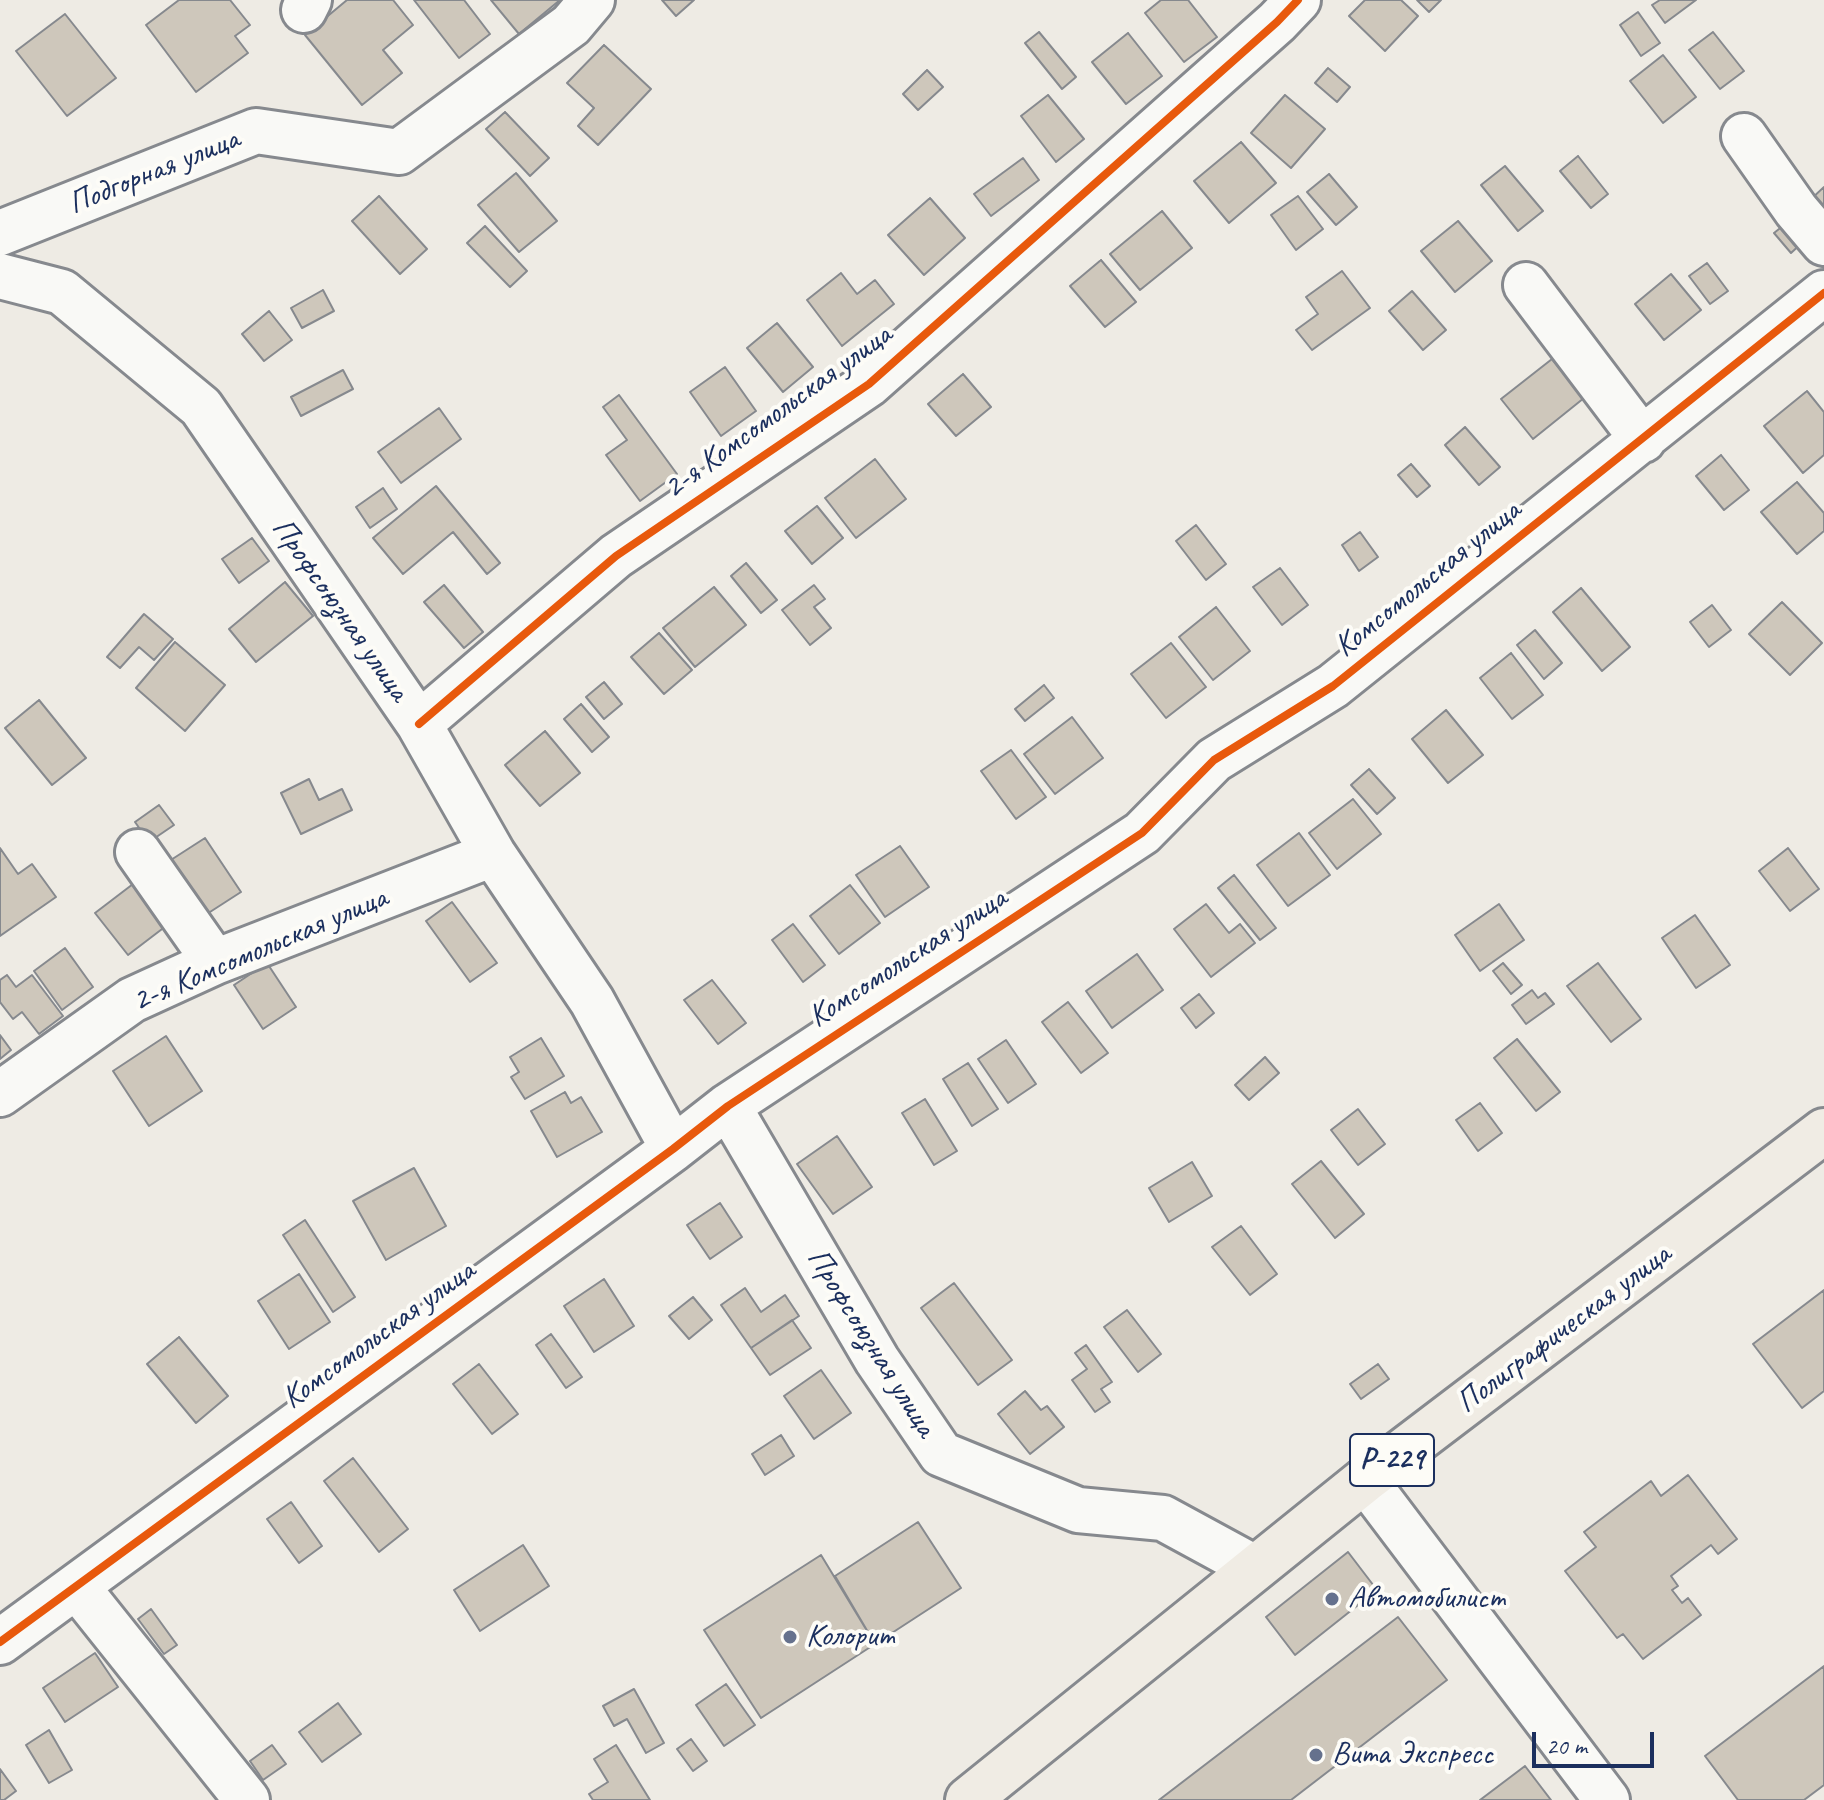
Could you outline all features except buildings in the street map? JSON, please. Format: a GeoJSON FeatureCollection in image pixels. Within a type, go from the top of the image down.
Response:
{"type":"FeatureCollection","features":[{"type":"Feature","properties":{"kind":"main road","name":"Полиграфическая улица"},"geometry":{"type":"LineString","coordinates":[[981,1796],[1365,1480],[1824,1131]]}},
{"type":"Feature","properties":{"kind":"street","name":"Подгорная улица"},"geometry":{"type":"LineString","coordinates":[[0,233],[256,131],[399,152],[571,25],[592,0]]}},
{"type":"Feature","properties":{"kind":"street","name":"2-я Комсомольская улица"},"geometry":{"type":"LineString","coordinates":[[419,724],[616,556],[869,384],[1266,32],[1298,0]]}},
{"type":"Feature","properties":{"kind":"street"},"geometry":{"type":"LineString","coordinates":[[1744,136],[1796,210],[1824,243]]}},
{"type":"Feature","properties":{"kind":"street","name":"Профсоюзная улица"},"geometry":{"type":"LineString","coordinates":[[0,276],[62,292],[201,407],[419,724],[493,854],[592,1001],[673,1149]]}},
{"type":"Feature","properties":{"kind":"street"},"geometry":{"type":"LineString","coordinates":[[1526,285],[1643,440]]}},
{"type":"Feature","properties":{"kind":"street","name":"Комсомольская улица"},"geometry":{"type":"LineString","coordinates":[[0,1642],[728,1106],[1142,833],[1214,760],[1333,686],[1824,293]]}},
{"type":"Feature","properties":{"kind":"street"},"geometry":{"type":"LineString","coordinates":[[138,852],[215,962]]}},
{"type":"Feature","properties":{"kind":"street","name":"2-я Комсомольская улица"},"geometry":{"type":"LineString","coordinates":[[0,1094],[132,1000],[215,962],[493,854]]}},
{"type":"Feature","properties":{"kind":"street","name":"Профсоюзная улица"},"geometry":{"type":"LineString","coordinates":[[728,1106],[877,1360],[941,1454],[1078,1510],[1163,1518],[1255,1568]]}},
{"type":"Feature","properties":{"kind":"street"},"geometry":{"type":"LineString","coordinates":[[1365,1480],[1607,1800]]}},
{"type":"Feature","properties":{"kind":"street"},"geometry":{"type":"LineString","coordinates":[[77,1587],[247,1800]]}},
{"type":"Feature","properties":{"kind":"cycle path"},"geometry":{"type":"LineString","coordinates":[[419,724],[616,556],[869,384],[1298,0]]}},
{"type":"Feature","properties":{"kind":"cycle path"},"geometry":{"type":"LineString","coordinates":[[0,1642],[728,1106],[1142,833],[1214,760],[1333,686],[1824,293]]}},
{"type":"Feature","properties":{"kind":"place","name":"Автомобилист"},"geometry":{"type":"Point","coordinates":[1332,1599]}},
{"type":"Feature","properties":{"kind":"place","name":"Колорит"},"geometry":{"type":"Point","coordinates":[790,1637]}},
{"type":"Feature","properties":{"kind":"place","name":"Вита Экспресс"},"geometry":{"type":"Point","coordinates":[1316,1755]}}]}
